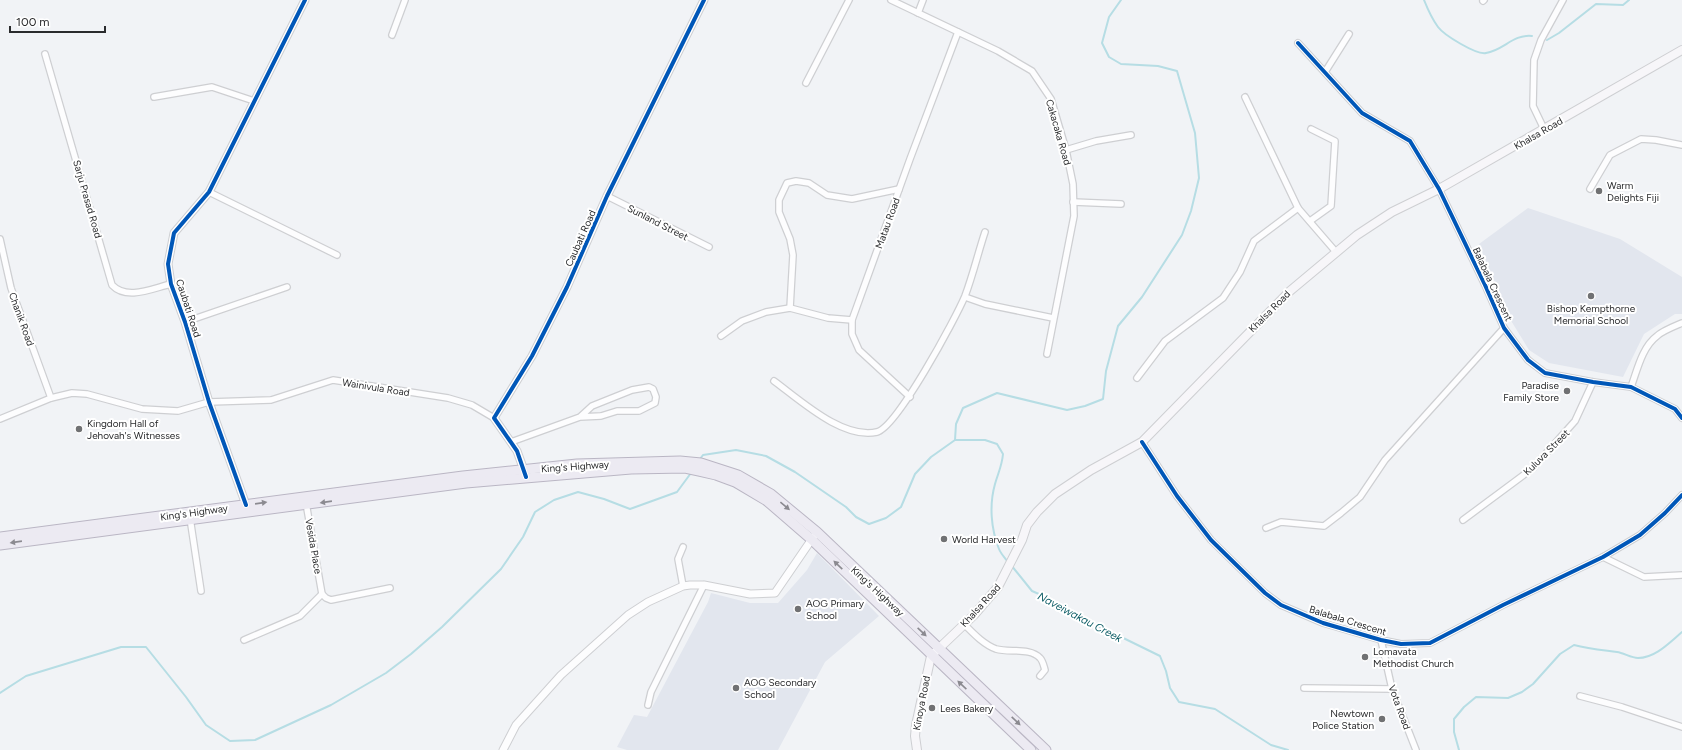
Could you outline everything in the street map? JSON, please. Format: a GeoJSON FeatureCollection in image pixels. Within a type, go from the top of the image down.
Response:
{"type":"FeatureCollection","features":[{"type":"Feature","properties":{"kind":"highway","name":"King's Highway"},"geometry":{"type":"LineString","coordinates":[[0,545],[463,476],[525,473],[577,464],[687,465],[700,467],[752,490],[814,536],[939,649],[1046,750]]}},
{"type":"Feature","properties":{"kind":"highway","name":"King's Highway"},"geometry":{"type":"LineString","coordinates":[[0,537],[190,516],[246,505],[306,500]]}},
{"type":"Feature","properties":{"kind":"highway","name":"King's Highway"},"geometry":{"type":"LineString","coordinates":[[814,536],[931,656],[1031,750]]}},
{"type":"Feature","properties":{"kind":"main road","name":"Khalsa Road"},"geometry":{"type":"LineString","coordinates":[[931,656],[964,624],[998,587],[1013,561],[1027,525],[1037,512],[1055,494],[1091,470],[1142,442],[1290,291],[1357,234],[1392,212],[1439,189],[1682,50]]}},
{"type":"Feature","properties":{"kind":"main road","name":"Kinoya Road"},"geometry":{"type":"LineString","coordinates":[[917,750],[915,741],[916,725],[931,656]]}},
{"type":"Feature","properties":{"kind":"street","name":"Caubati Road"},"geometry":{"type":"LineString","coordinates":[[246,505],[209,402],[185,322],[171,284],[168,264],[174,233],[209,192],[305,0]]}},
{"type":"Feature","properties":{"kind":"street"},"geometry":{"type":"LineString","coordinates":[[392,35],[405,0]]}},
{"type":"Feature","properties":{"kind":"street","name":"Caubati Road"},"geometry":{"type":"LineString","coordinates":[[494,418],[532,356],[567,287],[607,196],[704,0]]}},
{"type":"Feature","properties":{"kind":"street"},"geometry":{"type":"LineString","coordinates":[[806,83],[849,0]]}},
{"type":"Feature","properties":{"kind":"street","name":"Cakacaka Road"},"geometry":{"type":"LineString","coordinates":[[891,0],[998,51],[1032,71],[1051,100],[1066,150],[1073,184],[1074,216],[1047,354]]}},
{"type":"Feature","properties":{"kind":"street"},"geometry":{"type":"LineString","coordinates":[[918,13],[923,0]]}},
{"type":"Feature","properties":{"kind":"street"},"geometry":{"type":"LineString","coordinates":[[1544,129],[1533,106],[1534,60],[1541,40],[1563,0]]}},
{"type":"Feature","properties":{"kind":"street","name":"Matau Road"},"geometry":{"type":"LineString","coordinates":[[910,397],[859,350],[852,334],[852,320],[958,32]]}},
{"type":"Feature","properties":{"kind":"street"},"geometry":{"type":"LineString","coordinates":[[1325,72],[1349,34]]}},
{"type":"Feature","properties":{"kind":"street","name":"Balabala Crescent"},"geometry":{"type":"LineString","coordinates":[[1298,43],[1362,112],[1410,141],[1439,189],[1486,285],[1504,328],[1528,360],[1545,373],[1593,382],[1631,386],[1675,409],[1682,418]]}},
{"type":"Feature","properties":{"kind":"street","name":"Sarju Prasad Road"},"geometry":{"type":"LineString","coordinates":[[45,54],[112,285],[117,290],[124,293],[135,293],[171,284]]}},
{"type":"Feature","properties":{"kind":"street"},"geometry":{"type":"LineString","coordinates":[[154,97],[212,87],[254,101]]}},
{"type":"Feature","properties":{"kind":"street"},"geometry":{"type":"LineString","coordinates":[[1245,97],[1298,208],[1336,252]]}},
{"type":"Feature","properties":{"kind":"street"},"geometry":{"type":"LineString","coordinates":[[1310,221],[1330,206],[1335,141],[1311,129]]}},
{"type":"Feature","properties":{"kind":"street"},"geometry":{"type":"LineString","coordinates":[[1066,150],[1096,141],[1130,134]]}},
{"type":"Feature","properties":{"kind":"street"},"geometry":{"type":"LineString","coordinates":[[1590,189],[1610,155],[1641,139],[1664,141],[1682,145]]}},
{"type":"Feature","properties":{"kind":"street"},"geometry":{"type":"LineString","coordinates":[[790,308],[793,255],[790,239],[779,212],[779,200],[787,183],[796,181],[809,183],[827,195],[852,198],[899,189]]}},
{"type":"Feature","properties":{"kind":"street"},"geometry":{"type":"LineString","coordinates":[[209,192],[336,255]]}},
{"type":"Feature","properties":{"kind":"street","name":"Sunland Street"},"geometry":{"type":"LineString","coordinates":[[607,196],[709,247]]}},
{"type":"Feature","properties":{"kind":"street"},"geometry":{"type":"LineString","coordinates":[[1073,202],[1121,204]]}},
{"type":"Feature","properties":{"kind":"street"},"geometry":{"type":"LineString","coordinates":[[1137,378],[1165,341],[1223,298],[1240,272],[1254,241],[1298,208]]}},
{"type":"Feature","properties":{"kind":"street"},"geometry":{"type":"LineString","coordinates":[[774,381],[824,419],[845,429],[862,432],[878,432],[892,422],[910,397],[965,297],[985,232]]}},
{"type":"Feature","properties":{"kind":"street","name":"Chanik Road"},"geometry":{"type":"LineString","coordinates":[[0,239],[11,288],[52,398]]}},
{"type":"Feature","properties":{"kind":"street"},"geometry":{"type":"LineString","coordinates":[[185,322],[287,287]]}},
{"type":"Feature","properties":{"kind":"street"},"geometry":{"type":"LineString","coordinates":[[965,297],[985,304],[1054,318]]}},
{"type":"Feature","properties":{"kind":"street"},"geometry":{"type":"LineString","coordinates":[[721,336],[742,321],[766,312],[790,308],[828,318],[852,320]]}},
{"type":"Feature","properties":{"kind":"street"},"geometry":{"type":"LineString","coordinates":[[1631,386],[1648,345],[1656,336],[1682,323]]}},
{"type":"Feature","properties":{"kind":"street"},"geometry":{"type":"LineString","coordinates":[[1266,528],[1281,522],[1324,526],[1341,514],[1360,497],[1385,460],[1504,328]]}},
{"type":"Feature","properties":{"kind":"street","name":"Wainivula Road"},"geometry":{"type":"LineString","coordinates":[[0,419],[52,398],[72,392],[87,394],[142,409],[178,411],[209,402],[271,400],[333,380],[448,398],[472,405],[494,418]]}},
{"type":"Feature","properties":{"kind":"street","name":"Kuluva Street"},"geometry":{"type":"LineString","coordinates":[[1462,520],[1533,468],[1576,421],[1593,382]]}},
{"type":"Feature","properties":{"kind":"street"},"geometry":{"type":"LineString","coordinates":[[511,442],[580,416],[592,406],[632,390],[649,388],[653,389],[655,393],[655,403],[639,411],[617,411],[601,416],[580,416]]}},
{"type":"Feature","properties":{"kind":"street"},"geometry":{"type":"LineString","coordinates":[[494,418],[517,451],[525,473]]}},
{"type":"Feature","properties":{"kind":"street","name":"Balabala Crescent"},"geometry":{"type":"LineString","coordinates":[[1142,442],[1177,496],[1211,540],[1265,593],[1281,605],[1323,623],[1381,640],[1401,644],[1430,643],[1603,557],[1640,535],[1665,513],[1682,495]]}},
{"type":"Feature","properties":{"kind":"street","name":"Vesida Place"},"geometry":{"type":"LineString","coordinates":[[306,500],[322,594]]}},
{"type":"Feature","properties":{"kind":"street"},"geometry":{"type":"LineString","coordinates":[[190,516],[201,591]]}},
{"type":"Feature","properties":{"kind":"street"},"geometry":{"type":"LineString","coordinates":[[503,750],[516,725],[575,661],[628,616],[656,598],[683,586],[704,585],[750,594],[775,593],[814,536]]}},
{"type":"Feature","properties":{"kind":"street"},"geometry":{"type":"LineString","coordinates":[[683,547],[678,559],[683,586]]}},
{"type":"Feature","properties":{"kind":"street"},"geometry":{"type":"LineString","coordinates":[[1603,557],[1644,577],[1682,575]]}},
{"type":"Feature","properties":{"kind":"street"},"geometry":{"type":"LineString","coordinates":[[648,705],[652,692],[704,585]]}},
{"type":"Feature","properties":{"kind":"street"},"geometry":{"type":"LineString","coordinates":[[244,640],[300,616],[322,594],[331,600],[390,588]]}},
{"type":"Feature","properties":{"kind":"street"},"geometry":{"type":"LineString","coordinates":[[964,624],[980,640],[995,648],[1009,651],[1029,652],[1040,658],[1045,670],[1040,676]]}},
{"type":"Feature","properties":{"kind":"street","name":"Vota Road"},"geometry":{"type":"LineString","coordinates":[[1381,640],[1392,689],[1416,750]]}},
{"type":"Feature","properties":{"kind":"street"},"geometry":{"type":"LineString","coordinates":[[1304,688],[1392,689]]}},
{"type":"Feature","properties":{"kind":"street"},"geometry":{"type":"LineString","coordinates":[[1580,696],[1622,706],[1682,727]]}},
{"type":"Feature","properties":{"kind":"shaded area","name":"Bishop Kempthorne Memorial School"},"geometry":{"type":"Polygon","coordinates":[[[1528,208],[1620,239],[1682,277],[1682,314],[1675,314],[1644,334],[1623,377],[1549,363],[1529,350],[1510,319],[1479,244],[1528,208]]]}},
{"type":"Feature","properties":{"kind":"shaded area","name":"AOG Secondary School"},"geometry":{"type":"Polygon","coordinates":[[[817,553],[879,616],[825,662],[778,750],[627,750],[617,747],[634,715],[647,717],[708,602],[711,593],[750,603],[778,603],[807,570],[817,553]]]}},
{"type":"Feature","properties":{"kind":"waterway"},"geometry":{"type":"LineString","coordinates":[[700,459],[703,455],[736,450],[766,456],[795,472],[846,507],[856,517],[869,524],[886,518],[901,507],[915,474],[931,457],[955,440],[956,424],[963,408],[997,393],[1067,410],[1085,406],[1103,399],[1106,371],[1118,326],[1142,297],[1182,235],[1191,211],[1199,178],[1195,133],[1177,71],[1158,66],[1121,64],[1109,57],[1102,43],[1109,17],[1121,0]]}},
{"type":"Feature","properties":{"kind":"waterway"},"geometry":{"type":"LineString","coordinates":[[1424,0],[1438,27],[1460,44],[1475,51],[1486,53],[1498,49],[1519,37],[1532,36]]}},
{"type":"Feature","properties":{"kind":"waterway"},"geometry":{"type":"LineString","coordinates":[[1547,40],[1559,33],[1596,4],[1623,5],[1629,0]]}},
{"type":"Feature","properties":{"kind":"waterway","name":"Naveiwakau Creek"},"geometry":{"type":"LineString","coordinates":[[955,440],[985,440],[997,444],[1003,454],[993,492],[992,517],[996,541],[999,549],[1008,562]]}},
{"type":"Feature","properties":{"kind":"waterway"},"geometry":{"type":"LineString","coordinates":[[0,693],[26,676],[121,647],[146,647],[186,697],[206,725],[230,741],[255,740],[331,705],[386,673],[411,654],[442,627],[501,569],[523,537],[535,512],[554,500],[578,492],[604,499],[630,509],[677,492],[691,473]]}},
{"type":"Feature","properties":{"kind":"waterway","name":"Naveiwakau Creek"},"geometry":{"type":"LineString","coordinates":[[1011,565],[1032,591],[1048,598],[1082,620],[1109,631],[1160,656],[1166,671],[1170,688],[1179,702],[1215,709],[1271,745],[1288,750]]}},
{"type":"Feature","properties":{"kind":"waterway","name":"Naveiwakau Creek"},"geometry":{"type":"LineString","coordinates":[[1459,750],[1454,732],[1454,719],[1464,707],[1476,697],[1508,698],[1522,692],[1533,684],[1560,654],[1574,645],[1620,653],[1638,658],[1656,653],[1682,632]]}},
{"type":"Feature","properties":{"kind":"cycle path"},"geometry":{"type":"LineString","coordinates":[[246,505],[209,402],[185,322],[171,284],[168,264],[174,233],[209,192],[305,0]]}},
{"type":"Feature","properties":{"kind":"cycle path"},"geometry":{"type":"LineString","coordinates":[[526,477],[517,451],[494,418],[532,356],[567,287],[607,196],[704,0]]}},
{"type":"Feature","properties":{"kind":"cycle path"},"geometry":{"type":"LineString","coordinates":[[1298,43],[1362,113],[1410,141],[1439,189],[1504,328],[1528,360],[1545,373],[1631,387],[1675,409],[1682,418]]}},
{"type":"Feature","properties":{"kind":"cycle path"},"geometry":{"type":"LineString","coordinates":[[1142,442],[1177,496],[1211,540],[1265,593],[1281,605],[1323,623],[1381,640],[1401,644],[1430,643],[1503,605],[1603,557],[1640,535],[1665,513],[1682,495]]}},
{"type":"Feature","properties":{"kind":"place","name":"Warm Delights Fiji"},"geometry":{"type":"Point","coordinates":[1599,191]}},
{"type":"Feature","properties":{"kind":"place","name":"Bishop Kempthorne Memorial School"},"geometry":{"type":"Point","coordinates":[1591,296]}},
{"type":"Feature","properties":{"kind":"place","name":"Paradise Family Store"},"geometry":{"type":"Point","coordinates":[1567,391]}},
{"type":"Feature","properties":{"kind":"place","name":"Kingdom Hall of Jehovah's Witnesses"},"geometry":{"type":"Point","coordinates":[79,429]}},
{"type":"Feature","properties":{"kind":"place","name":"World Harvest"},"geometry":{"type":"Point","coordinates":[944,539]}},
{"type":"Feature","properties":{"kind":"place","name":"AOG Primary School"},"geometry":{"type":"Point","coordinates":[798,609]}},
{"type":"Feature","properties":{"kind":"place","name":"Lomavata Methodist Church"},"geometry":{"type":"Point","coordinates":[1365,657]}},
{"type":"Feature","properties":{"kind":"place","name":"AOG Secondary School"},"geometry":{"type":"Point","coordinates":[736,688]}},
{"type":"Feature","properties":{"kind":"place","name":"Lees Bakery"},"geometry":{"type":"Point","coordinates":[932,708]}},
{"type":"Feature","properties":{"kind":"place","name":"Newtown Police Station"},"geometry":{"type":"Point","coordinates":[1382,719]}}]}
